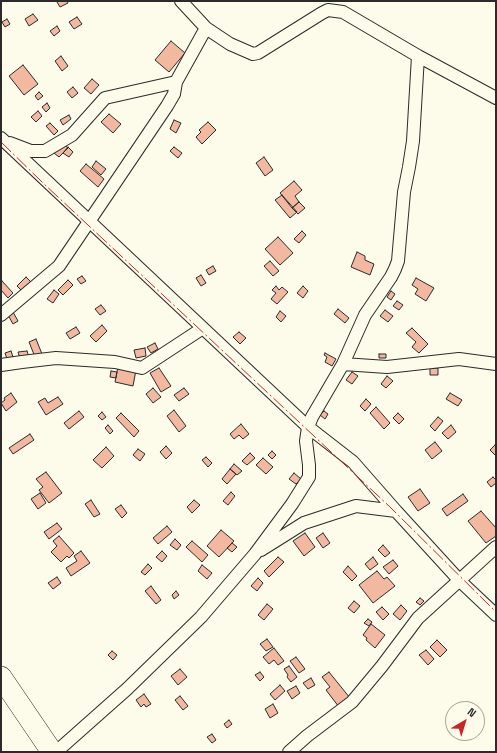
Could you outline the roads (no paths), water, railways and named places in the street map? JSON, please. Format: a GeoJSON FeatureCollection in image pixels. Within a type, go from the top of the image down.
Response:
{"type":"FeatureCollection","features":[{"type":"Feature","properties":{"kind":"highway"},"geometry":{"type":"LineString","coordinates":[[1,677],[52,752]]}},
{"type":"Feature","properties":{"kind":"street"},"geometry":{"type":"LineString","coordinates":[[181,1],[206,28],[230,44],[253,54],[258,53],[328,10],[344,12],[418,56],[496,98]]}},
{"type":"Feature","properties":{"kind":"street"},"geometry":{"type":"LineString","coordinates":[[1,315],[59,266],[85,230],[90,220],[167,106],[174,94],[176,82],[206,28]]}},
{"type":"Feature","properties":{"kind":"street"},"geometry":{"type":"LineString","coordinates":[[56,752],[126,689],[201,617],[255,554],[292,504],[309,477],[306,441],[308,427],[312,417],[343,364],[365,315],[393,273],[398,261],[404,192],[413,141],[418,56]]}},
{"type":"Feature","properties":{"kind":"street"},"geometry":{"type":"LineString","coordinates":[[2,139],[31,151],[45,151],[72,135],[105,98],[176,82]]}},
{"type":"Feature","properties":{"kind":"street"},"geometry":{"type":"LineString","coordinates":[[2,139],[90,220],[308,427],[353,462],[460,581],[496,615]]}},
{"type":"Feature","properties":{"kind":"street"},"geometry":{"type":"LineString","coordinates":[[1,365],[56,358],[115,362],[142,368],[204,328]]}},
{"type":"Feature","properties":{"kind":"street"},"geometry":{"type":"LineString","coordinates":[[343,364],[387,367],[459,359],[496,364]]}},
{"type":"Feature","properties":{"kind":"street"},"geometry":{"type":"LineString","coordinates":[[255,554],[304,523],[356,506],[396,511]]}},
{"type":"Feature","properties":{"kind":"street"},"geometry":{"type":"LineString","coordinates":[[289,752],[307,736],[352,702],[382,666],[418,618],[496,547]]}}]}
